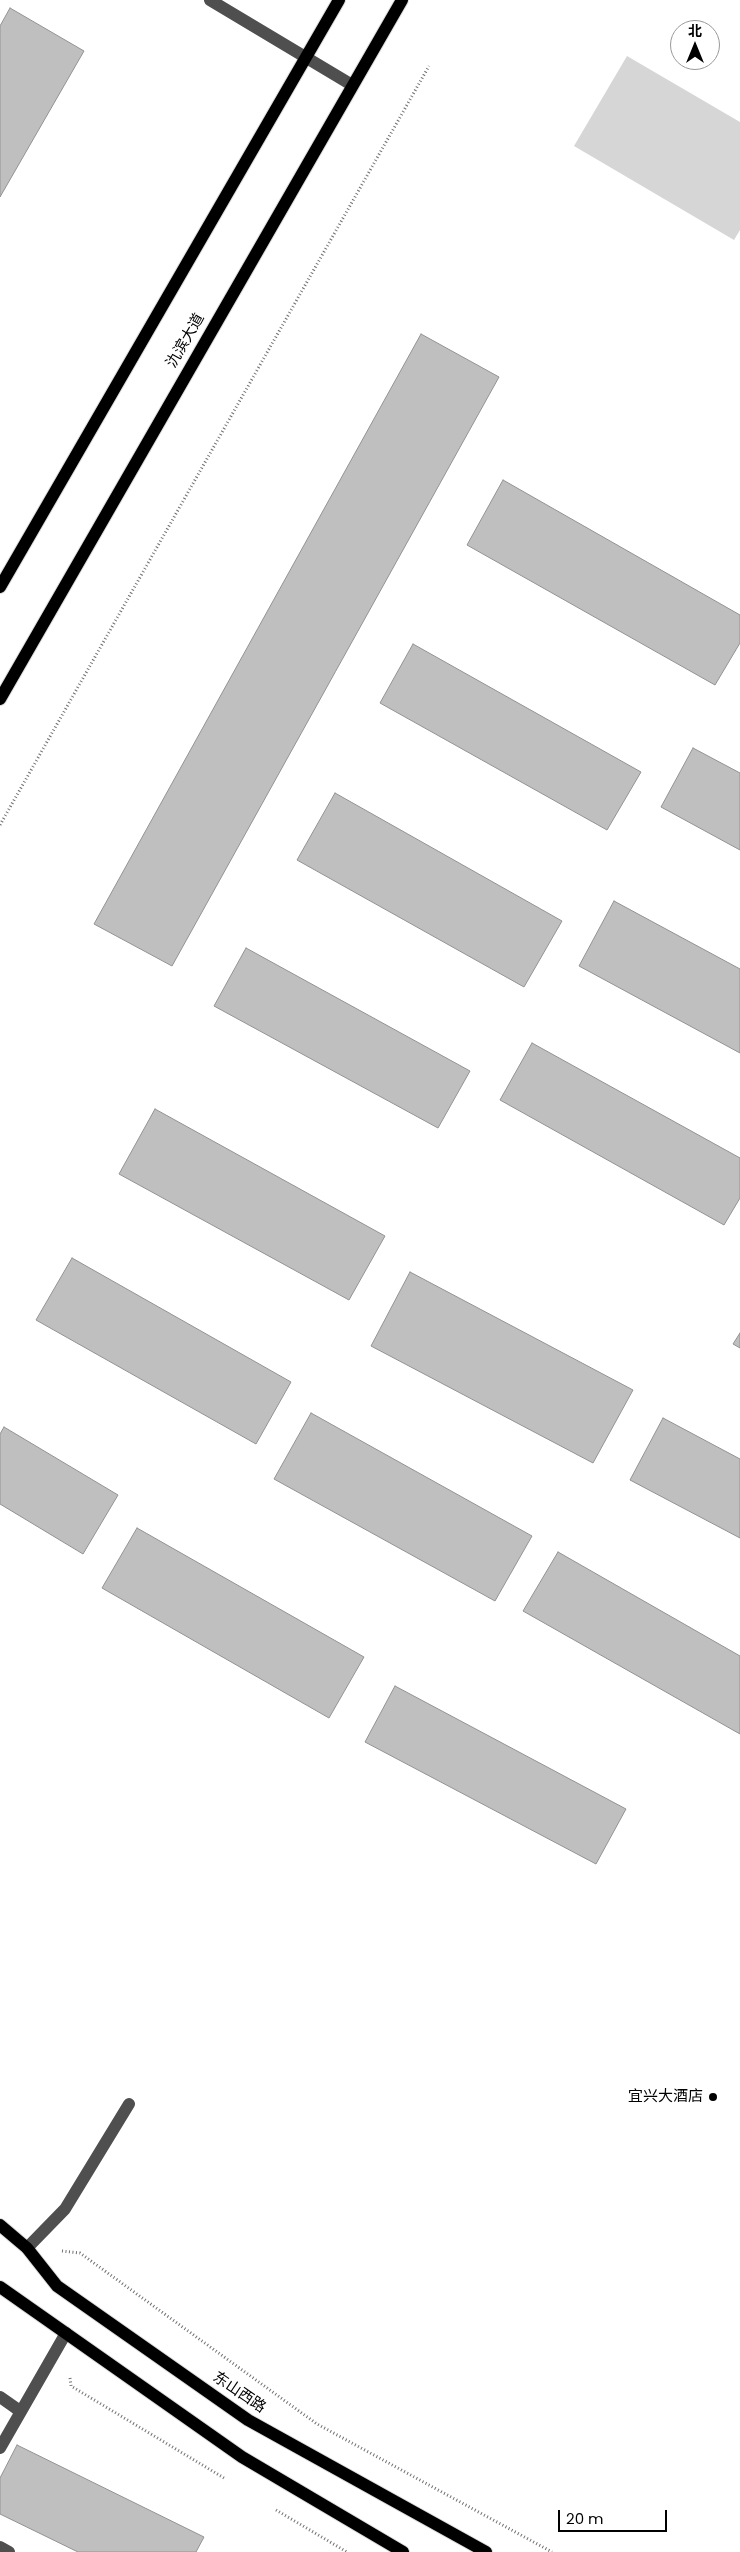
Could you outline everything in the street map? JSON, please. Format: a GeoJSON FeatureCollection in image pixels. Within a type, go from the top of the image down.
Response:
{"type":"FeatureCollection","features":[{"type":"Feature","properties":{"kind":"main road"},"geometry":{"type":"LineString","coordinates":[[0,587],[339,0]]}},
{"type":"Feature","properties":{"kind":"main road","name":"氿滨大道"},"geometry":{"type":"LineString","coordinates":[[0,699],[402,0]]}},
{"type":"Feature","properties":{"kind":"main road","name":"东山西路"},"geometry":{"type":"LineString","coordinates":[[0,2225],[27,2248],[57,2286],[248,2420],[486,2552]]}},
{"type":"Feature","properties":{"kind":"main road"},"geometry":{"type":"LineString","coordinates":[[0,2287],[242,2457],[403,2552]]}},
{"type":"Feature","properties":{"kind":"street"},"geometry":{"type":"LineString","coordinates":[[210,0],[352,85]]}},
{"type":"Feature","properties":{"kind":"street"},"geometry":{"type":"LineString","coordinates":[[27,2248],[65,2209],[129,2104]]}},
{"type":"Feature","properties":{"kind":"street"},"geometry":{"type":"LineString","coordinates":[[0,2448],[66,2333]]}},
{"type":"Feature","properties":{"kind":"street"},"geometry":{"type":"LineString","coordinates":[[0,2397],[20,2411]]}},
{"type":"Feature","properties":{"kind":"street"},"geometry":{"type":"LineString","coordinates":[[0,2547],[9,2552]]}},
{"type":"Feature","properties":{"kind":"path"},"geometry":{"type":"LineString","coordinates":[[0,825],[429,66]]}},
{"type":"Feature","properties":{"kind":"path"},"geometry":{"type":"LineString","coordinates":[[27,2248],[80,2253],[317,2424],[552,2552]]}},
{"type":"Feature","properties":{"kind":"shaded area"},"geometry":{"type":"Polygon","coordinates":[[[627,56],[740,122],[740,230],[734,240],[574,146],[627,56]]]}},
{"type":"Feature","properties":{"kind":"building"},"geometry":{"type":"Polygon","coordinates":[[[10,8],[84,51],[0,197],[0,26],[10,8]]]}},
{"type":"Feature","properties":{"kind":"building"},"geometry":{"type":"Polygon","coordinates":[[[421,334],[499,377],[172,966],[94,924],[421,334]]]}},
{"type":"Feature","properties":{"kind":"building"},"geometry":{"type":"Polygon","coordinates":[[[503,480],[740,615],[740,643],[715,685],[467,545],[503,480]]]}},
{"type":"Feature","properties":{"kind":"building"},"geometry":{"type":"Polygon","coordinates":[[[413,644],[641,772],[607,830],[380,703],[413,644]]]}},
{"type":"Feature","properties":{"kind":"building"},"geometry":{"type":"Polygon","coordinates":[[[693,748],[740,773],[740,850],[661,807],[693,748]]]}},
{"type":"Feature","properties":{"kind":"building"},"geometry":{"type":"Polygon","coordinates":[[[335,793],[562,921],[524,987],[297,860],[335,793]]]}},
{"type":"Feature","properties":{"kind":"building"},"geometry":{"type":"Polygon","coordinates":[[[614,901],[740,969],[740,1053],[579,966],[614,901]]]}},
{"type":"Feature","properties":{"kind":"building"},"geometry":{"type":"Polygon","coordinates":[[[246,948],[470,1071],[438,1128],[214,1006],[246,948]]]}},
{"type":"Feature","properties":{"kind":"building"},"geometry":{"type":"Polygon","coordinates":[[[532,1043],[740,1158],[740,1198],[724,1225],[500,1100],[532,1043]]]}},
{"type":"Feature","properties":{"kind":"building"},"geometry":{"type":"Polygon","coordinates":[[[155,1109],[385,1236],[349,1300],[119,1174],[155,1109]]]}},
{"type":"Feature","properties":{"kind":"building"},"geometry":{"type":"Polygon","coordinates":[[[72,1258],[291,1382],[256,1444],[36,1320],[72,1258]]]}},
{"type":"Feature","properties":{"kind":"building"},"geometry":{"type":"Polygon","coordinates":[[[410,1272],[633,1390],[593,1463],[371,1346],[410,1272]]]}},
{"type":"Feature","properties":{"kind":"building"},"geometry":{"type":"Polygon","coordinates":[[[740,1333],[740,1348],[733,1344],[740,1333]]]}},
{"type":"Feature","properties":{"kind":"building"},"geometry":{"type":"Polygon","coordinates":[[[311,1413],[532,1536],[495,1601],[274,1479],[311,1413]]]}},
{"type":"Feature","properties":{"kind":"building"},"geometry":{"type":"Polygon","coordinates":[[[663,1418],[740,1459],[740,1538],[630,1480],[663,1418]]]}},
{"type":"Feature","properties":{"kind":"building"},"geometry":{"type":"Polygon","coordinates":[[[4,1427],[118,1495],[83,1554],[0,1504],[0,1434],[4,1427]]]}},
{"type":"Feature","properties":{"kind":"building"},"geometry":{"type":"Polygon","coordinates":[[[137,1528],[364,1657],[329,1718],[102,1588],[137,1528]]]}},
{"type":"Feature","properties":{"kind":"building"},"geometry":{"type":"Polygon","coordinates":[[[558,1552],[740,1656],[740,1734],[523,1611],[558,1552]]]}},
{"type":"Feature","properties":{"kind":"building"},"geometry":{"type":"Polygon","coordinates":[[[395,1686],[626,1809],[596,1864],[365,1742],[395,1686]]]}},
{"type":"Feature","properties":{"kind":"building"},"geometry":{"type":"Polygon","coordinates":[[[17,2445],[204,2537],[196,2552],[78,2552],[0,2514],[0,2478],[17,2445]]]}},
{"type":"Feature","properties":{"kind":"place","name":"宜兴大酒店"},"geometry":{"type":"Point","coordinates":[713,2097]}}]}
